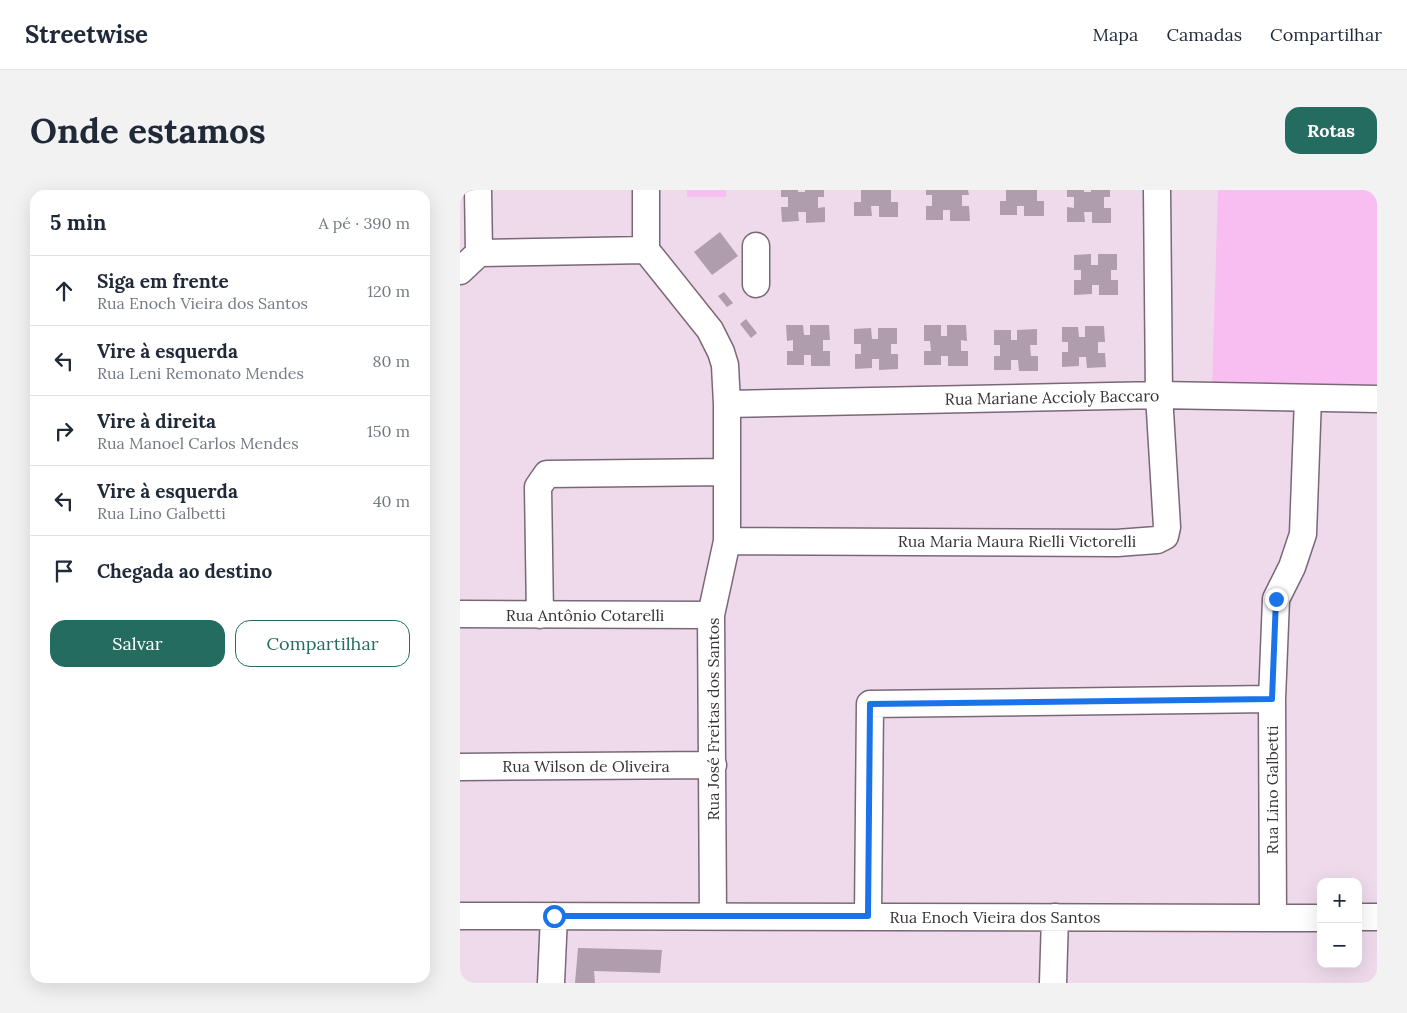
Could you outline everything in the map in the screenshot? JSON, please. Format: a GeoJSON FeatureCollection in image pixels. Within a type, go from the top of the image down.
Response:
{"type":"FeatureCollection","features":[{"type":"Feature","properties":{"kind":"street"},"geometry":{"type":"LineString","coordinates":[[478,190],[479,253]]}},
{"type":"Feature","properties":{"kind":"street"},"geometry":{"type":"LineString","coordinates":[[460,271],[479,253],[646,250],[646,190]]}},
{"type":"Feature","properties":{"kind":"street"},"geometry":{"type":"LineString","coordinates":[[1157,190],[1159,395]]}},
{"type":"Feature","properties":{"kind":"street"},"geometry":{"type":"LineString","coordinates":[[756,246],[756,284]]}},
{"type":"Feature","properties":{"kind":"street","name":"Rua José Freitas dos Santos"},"geometry":{"type":"LineString","coordinates":[[646,250],[710,330],[725,365],[727,404],[727,541],[711,615],[713,916]]}},
{"type":"Feature","properties":{"kind":"street","name":"Rua Mariane Accioly Baccaro"},"geometry":{"type":"LineString","coordinates":[[727,404],[1159,395],[1377,400]]}},
{"type":"Feature","properties":{"kind":"street","name":"Rua Maria Maura Rielli Victorelli"},"geometry":{"type":"LineString","coordinates":[[727,541],[1117,543],[1158,540],[1165,536],[1166,527],[1159,395]]}},
{"type":"Feature","properties":{"kind":"street","name":"Rua Lino Galbetti"},"geometry":{"type":"LineString","coordinates":[[1273,918],[1272,699],[1276,599],[1292,567],[1303,534],[1308,398]]}},
{"type":"Feature","properties":{"kind":"street"},"geometry":{"type":"LineString","coordinates":[[540,615],[538,486],[548,474],[727,472]]}},
{"type":"Feature","properties":{"kind":"street","name":"Rua Antônio Cotarelli"},"geometry":{"type":"LineString","coordinates":[[460,614],[711,615]]}},
{"type":"Feature","properties":{"kind":"street"},"geometry":{"type":"LineString","coordinates":[[868,916],[870,704],[1272,699]]}},
{"type":"Feature","properties":{"kind":"street","name":"Rua Wilson de Oliveira"},"geometry":{"type":"LineString","coordinates":[[460,767],[713,765]]}},
{"type":"Feature","properties":{"kind":"street","name":"Rua Enoch Vieira dos Santos"},"geometry":{"type":"LineString","coordinates":[[460,916],[1317,918]]}},
{"type":"Feature","properties":{"kind":"street"},"geometry":{"type":"LineString","coordinates":[[551,983],[554,916]]}},
{"type":"Feature","properties":{"kind":"street"},"geometry":{"type":"LineString","coordinates":[[1053,983],[1055,917]]}},
{"type":"Feature","properties":{"kind":"street"},"geometry":{"type":"LineString","coordinates":[[1362,917],[1377,917]]}},
{"type":"Feature","properties":{"kind":"shaded area"},"geometry":{"type":"Polygon","coordinates":[[[687,190],[726,190],[726,197],[687,197],[687,190]]]}},
{"type":"Feature","properties":{"kind":"shaded area"},"geometry":{"type":"Polygon","coordinates":[[[1218,190],[1377,190],[1377,388],[1212,388],[1218,190]]]}},
{"type":"Feature","properties":{"kind":"building"},"geometry":{"type":"Polygon","coordinates":[[[781,190],[805,192],[805,190],[824,190],[824,197],[818,197],[818,208],[825,207],[825,222],[806,223],[806,212],[798,212],[799,221],[782,222],[781,207],[788,207],[788,197],[781,197],[781,190]]]}},
{"type":"Feature","properties":{"kind":"building"},"geometry":{"type":"Polygon","coordinates":[[[861,190],[891,190],[891,202],[898,202],[898,217],[879,217],[879,206],[871,206],[872,216],[854,216],[854,202],[861,202],[861,190]]]}},
{"type":"Feature","properties":{"kind":"building"},"geometry":{"type":"Polygon","coordinates":[[[926,190],[968,190],[969,195],[962,195],[962,206],[969,206],[970,221],[950,221],[950,210],[943,210],[943,220],[926,220],[926,206],[932,206],[932,195],[926,195],[926,190]]]}},
{"type":"Feature","properties":{"kind":"building"},"geometry":{"type":"Polygon","coordinates":[[[1006,190],[1037,190],[1037,201],[1044,201],[1044,216],[1024,216],[1024,206],[1017,206],[1017,215],[1000,215],[1000,201],[1006,201],[1006,190]]]}},
{"type":"Feature","properties":{"kind":"building"},"geometry":{"type":"Polygon","coordinates":[[[1067,190],[1091,192],[1091,190],[1110,190],[1110,197],[1104,197],[1104,208],[1111,208],[1111,223],[1092,223],[1092,212],[1084,212],[1085,222],[1067,222],[1067,207],[1074,208],[1074,197],[1067,197],[1067,190]]]}},
{"type":"Feature","properties":{"kind":"building"},"geometry":{"type":"Polygon","coordinates":[[[720,232],[738,256],[712,275],[694,252],[720,232]]]}},
{"type":"Feature","properties":{"kind":"building"},"geometry":{"type":"Polygon","coordinates":[[[1091,254],[1091,265],[1098,265],[1098,254],[1117,254],[1117,270],[1111,270],[1111,280],[1118,280],[1118,295],[1099,295],[1099,285],[1092,285],[1092,294],[1074,295],[1074,280],[1081,280],[1081,270],[1074,270],[1074,255],[1091,254]]]}},
{"type":"Feature","properties":{"kind":"building"},"geometry":{"type":"Polygon","coordinates":[[[724,292],[733,303],[727,307],[718,296],[724,292]]]}},
{"type":"Feature","properties":{"kind":"building"},"geometry":{"type":"Polygon","coordinates":[[[746,319],[757,333],[751,338],[740,324],[746,319]]]}},
{"type":"Feature","properties":{"kind":"building"},"geometry":{"type":"Polygon","coordinates":[[[786,325],[803,325],[804,335],[810,335],[810,325],[829,325],[830,340],[823,340],[823,351],[830,351],[830,366],[811,366],[811,355],[804,355],[804,365],[787,365],[787,351],[793,351],[793,340],[787,341],[786,325]]]}},
{"type":"Feature","properties":{"kind":"building"},"geometry":{"type":"Polygon","coordinates":[[[924,325],[941,325],[941,336],[947,336],[947,325],[966,325],[967,341],[961,340],[961,351],[968,351],[968,366],[948,366],[948,356],[941,356],[941,365],[924,365],[924,351],[931,351],[930,341],[924,341],[924,325]]]}},
{"type":"Feature","properties":{"kind":"building"},"geometry":{"type":"Polygon","coordinates":[[[1085,326],[1104,326],[1105,342],[1098,342],[1098,353],[1105,353],[1106,367],[1087,368],[1086,357],[1079,357],[1079,366],[1062,367],[1062,352],[1068,352],[1068,342],[1062,342],[1062,327],[1078,327],[1079,337],[1085,337],[1085,326]]]}},
{"type":"Feature","properties":{"kind":"building"},"geometry":{"type":"Polygon","coordinates":[[[871,328],[872,339],[878,339],[878,328],[897,328],[897,344],[891,344],[891,354],[898,354],[898,369],[879,370],[879,359],[872,359],[872,368],[855,369],[855,354],[861,354],[861,344],[854,344],[854,329],[871,328]]]}},
{"type":"Feature","properties":{"kind":"building"},"geometry":{"type":"Polygon","coordinates":[[[1037,329],[1037,345],[1030,345],[1031,356],[1038,356],[1038,371],[1019,371],[1018,360],[1011,360],[1011,370],[994,370],[994,356],[1000,356],[1000,345],[994,345],[994,330],[1011,330],[1011,340],[1017,340],[1017,330],[1037,329]]]}},
{"type":"Feature","properties":{"kind":"building"},"geometry":{"type":"Polygon","coordinates":[[[578,948],[662,950],[660,973],[594,971],[595,983],[575,983],[578,948]]]}},
{"type":"Feature","properties":{"kind":"route"},"geometry":{"type":"LineString","coordinates":[[554,916],[868,916],[870,704],[1272,699],[1276,599]]}}]}
